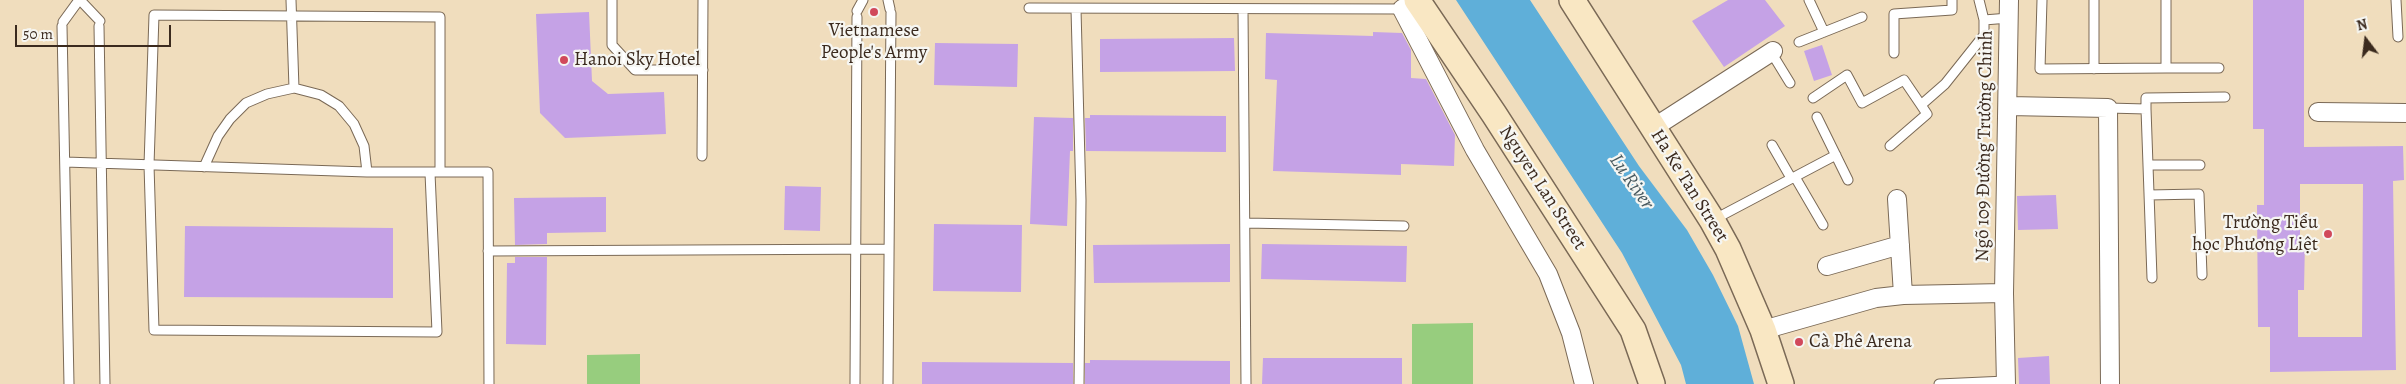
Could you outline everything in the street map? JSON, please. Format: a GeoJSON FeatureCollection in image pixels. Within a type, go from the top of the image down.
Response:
{"type":"FeatureCollection","features":[{"type":"Feature","properties":{"kind":"street","name":"Ha Ke Tan Street"},"geometry":{"type":"LineString","coordinates":[[1572,0],[1712,220],[1739,271],[1764,330],[1781,384]]}},
{"type":"Feature","properties":{"kind":"street","name":"Ngõ 109 Đường Trường Chinh"},"geometry":{"type":"LineString","coordinates":[[2006,383],[2004,293],[2009,0]]}},
{"type":"Feature","properties":{"kind":"street"},"geometry":{"type":"LineString","coordinates":[[1410,5],[1475,150],[1548,274],[1571,333],[1584,384]]}},
{"type":"Feature","properties":{"kind":"street","name":"Nguyen Lan Street"},"geometry":{"type":"LineString","coordinates":[[1410,5],[1494,114],[1633,330],[1652,384]]}},
{"type":"Feature","properties":{"kind":"street"},"geometry":{"type":"LineString","coordinates":[[1653,128],[1772,52]]}},
{"type":"Feature","properties":{"kind":"street"},"geometry":{"type":"LineString","coordinates":[[2008,106],[2108,108],[2110,384]]}},
{"type":"Feature","properties":{"kind":"street"},"geometry":{"type":"LineString","coordinates":[[2318,112],[2406,113]]}},
{"type":"Feature","properties":{"kind":"street"},"geometry":{"type":"LineString","coordinates":[[1897,199],[1904,295]]}},
{"type":"Feature","properties":{"kind":"street"},"geometry":{"type":"LineString","coordinates":[[1827,266],[1900,245]]}},
{"type":"Feature","properties":{"kind":"street"},"geometry":{"type":"LineString","coordinates":[[1764,330],[1876,298],[1904,295],[2004,293]]}},
{"type":"Feature","properties":{"kind":"lane"},"geometry":{"type":"LineString","coordinates":[[69,384],[62,24],[79,0],[100,23],[105,384]]}},
{"type":"Feature","properties":{"kind":"lane"},"geometry":{"type":"LineString","coordinates":[[291,0],[294,88]]}},
{"type":"Feature","properties":{"kind":"lane"},"geometry":{"type":"LineString","coordinates":[[612,0],[612,45],[635,70],[703,70]]}},
{"type":"Feature","properties":{"kind":"lane"},"geometry":{"type":"LineString","coordinates":[[702,156],[703,0]]}},
{"type":"Feature","properties":{"kind":"lane"},"geometry":{"type":"LineString","coordinates":[[855,384],[857,14],[863,0]]}},
{"type":"Feature","properties":{"kind":"lane"},"geometry":{"type":"LineString","coordinates":[[1809,0],[1824,32]]}},
{"type":"Feature","properties":{"kind":"lane"},"geometry":{"type":"LineString","coordinates":[[1894,53],[1894,14],[1952,10],[1952,0]]}},
{"type":"Feature","properties":{"kind":"lane"},"geometry":{"type":"LineString","coordinates":[[1921,105],[1945,84],[1984,35],[1984,20],[1979,0]]}},
{"type":"Feature","properties":{"kind":"lane"},"geometry":{"type":"LineString","coordinates":[[2042,0],[2040,69],[2220,68]]}},
{"type":"Feature","properties":{"kind":"lane"},"geometry":{"type":"LineString","coordinates":[[2094,0],[2094,68]]}},
{"type":"Feature","properties":{"kind":"lane"},"geometry":{"type":"LineString","coordinates":[[2166,0],[2166,68]]}},
{"type":"Feature","properties":{"kind":"lane"},"geometry":{"type":"LineString","coordinates":[[2396,0],[2398,37]]}},
{"type":"Feature","properties":{"kind":"lane"},"geometry":{"type":"LineString","coordinates":[[1029,8],[1243,9],[1410,5]]}},
{"type":"Feature","properties":{"kind":"lane"},"geometry":{"type":"LineString","coordinates":[[888,384],[890,7]]}},
{"type":"Feature","properties":{"kind":"lane"},"geometry":{"type":"LineString","coordinates":[[1076,9],[1081,200],[1079,384]]}},
{"type":"Feature","properties":{"kind":"lane"},"geometry":{"type":"LineString","coordinates":[[1243,9],[1246,384]]}},
{"type":"Feature","properties":{"kind":"lane"},"geometry":{"type":"LineString","coordinates":[[430,173],[437,332],[154,330],[149,165],[154,14],[440,17],[440,172]]}},
{"type":"Feature","properties":{"kind":"lane"},"geometry":{"type":"LineString","coordinates":[[1799,42],[1862,17]]}},
{"type":"Feature","properties":{"kind":"lane"},"geometry":{"type":"LineString","coordinates":[[1984,20],[2009,18]]}},
{"type":"Feature","properties":{"kind":"lane"},"geometry":{"type":"LineString","coordinates":[[1772,52],[1790,83]]}},
{"type":"Feature","properties":{"kind":"lane"},"geometry":{"type":"LineString","coordinates":[[1813,98],[1847,75],[1862,103],[1904,80],[1927,114],[1890,146]]}},
{"type":"Feature","properties":{"kind":"lane"},"geometry":{"type":"LineString","coordinates":[[204,167],[218,136],[230,119],[246,103],[267,94],[294,88],[321,95],[339,106],[354,124],[364,146],[367,172]]}},
{"type":"Feature","properties":{"kind":"lane"},"geometry":{"type":"LineString","coordinates":[[2152,278],[2146,98],[2226,97]]}},
{"type":"Feature","properties":{"kind":"lane"},"geometry":{"type":"LineString","coordinates":[[2108,108],[2146,109]]}},
{"type":"Feature","properties":{"kind":"lane"},"geometry":{"type":"LineString","coordinates":[[1817,117],[1848,180]]}},
{"type":"Feature","properties":{"kind":"lane"},"geometry":{"type":"LineString","coordinates":[[1772,145],[1822,225]]}},
{"type":"Feature","properties":{"kind":"lane"},"geometry":{"type":"LineString","coordinates":[[1712,220],[1836,155]]}},
{"type":"Feature","properties":{"kind":"lane"},"geometry":{"type":"LineString","coordinates":[[65,162],[367,172],[488,172],[489,384]]}},
{"type":"Feature","properties":{"kind":"lane"},"geometry":{"type":"LineString","coordinates":[[2148,165],[2200,165]]}},
{"type":"Feature","properties":{"kind":"lane"},"geometry":{"type":"LineString","coordinates":[[2149,195],[2199,194],[2202,275]]}},
{"type":"Feature","properties":{"kind":"lane"},"geometry":{"type":"LineString","coordinates":[[1245,223],[1404,226]]}},
{"type":"Feature","properties":{"kind":"lane"},"geometry":{"type":"LineString","coordinates":[[488,251],[889,249]]}},
{"type":"Feature","properties":{"kind":"lane"},"geometry":{"type":"LineString","coordinates":[[1939,384],[2006,383]]}},
{"type":"Feature","properties":{"kind":"green space"},"geometry":{"type":"Polygon","coordinates":[[[1473,323],[1473,384],[1412,384],[1412,324],[1473,323]]]}},
{"type":"Feature","properties":{"kind":"green space"},"geometry":{"type":"Polygon","coordinates":[[[640,354],[640,384],[587,384],[587,355],[640,354]]]}},
{"type":"Feature","properties":{"kind":"water","name":"Lu River"},"geometry":{"type":"Polygon","coordinates":[[[1456,0],[1530,0],[1639,166],[1687,230],[1713,275],[1738,326],[1754,384],[1686,384],[1681,365],[1622,253],[1456,0]]]}},
{"type":"Feature","properties":{"kind":"building"},"geometry":{"type":"Polygon","coordinates":[[[1728,0],[1765,0],[1785,26],[1724,67],[1692,21],[1728,0]]]}},
{"type":"Feature","properties":{"kind":"building"},"geometry":{"type":"Polygon","coordinates":[[[2253,0],[2304,0],[2304,147],[2403,146],[2404,180],[2393,181],[2396,370],[2270,372],[2270,327],[2258,327],[2257,205],[2264,205],[2264,129],[2253,129],[2253,0]],[[2300,184],[2300,240],[2305,240],[2304,290],[2298,290],[2298,337],[2362,337],[2363,184],[2300,184]]]}},
{"type":"Feature","properties":{"kind":"building","name":"Hanoi Sky Hotel"},"geometry":{"type":"Polygon","coordinates":[[[589,12],[592,81],[608,94],[664,92],[666,134],[565,138],[540,113],[536,14],[589,12]]]}},
{"type":"Feature","properties":{"kind":"building"},"geometry":{"type":"Polygon","coordinates":[[[1373,32],[1402,33],[1411,50],[1411,78],[1426,79],[1455,135],[1454,166],[1401,164],[1401,175],[1273,171],[1277,80],[1265,79],[1266,33],[1373,36],[1373,32]]]}},
{"type":"Feature","properties":{"kind":"building"},"geometry":{"type":"Polygon","coordinates":[[[1234,38],[1235,71],[1100,72],[1100,39],[1234,38]]]}},
{"type":"Feature","properties":{"kind":"building"},"geometry":{"type":"Polygon","coordinates":[[[935,43],[1018,44],[1017,87],[934,85],[935,43]]]}},
{"type":"Feature","properties":{"kind":"building"},"geometry":{"type":"Polygon","coordinates":[[[1822,45],[1832,75],[1814,81],[1804,51],[1822,45]]]}},
{"type":"Feature","properties":{"kind":"building"},"geometry":{"type":"Polygon","coordinates":[[[1090,115],[1226,116],[1226,152],[1086,151],[1085,118],[1090,118],[1090,115]]]}},
{"type":"Feature","properties":{"kind":"building"},"geometry":{"type":"Polygon","coordinates":[[[1034,117],[1073,118],[1073,151],[1070,151],[1067,226],[1030,224],[1034,117]]]}},
{"type":"Feature","properties":{"kind":"building"},"geometry":{"type":"Polygon","coordinates":[[[785,186],[821,187],[820,231],[784,230],[785,186]]]}},
{"type":"Feature","properties":{"kind":"building"},"geometry":{"type":"Polygon","coordinates":[[[2056,195],[2058,229],[2018,230],[2017,196],[2056,195]]]}},
{"type":"Feature","properties":{"kind":"building"},"geometry":{"type":"Polygon","coordinates":[[[606,197],[606,232],[547,233],[547,244],[515,245],[514,198],[606,197]]]}},
{"type":"Feature","properties":{"kind":"building"},"geometry":{"type":"Polygon","coordinates":[[[934,224],[1022,225],[1021,292],[933,291],[934,224]]]}},
{"type":"Feature","properties":{"kind":"building"},"geometry":{"type":"Polygon","coordinates":[[[185,226],[393,228],[393,298],[184,297],[185,226]]]}},
{"type":"Feature","properties":{"kind":"building"},"geometry":{"type":"Polygon","coordinates":[[[1230,244],[1230,282],[1094,283],[1093,245],[1230,244]]]}},
{"type":"Feature","properties":{"kind":"building"},"geometry":{"type":"Polygon","coordinates":[[[1262,244],[1407,246],[1406,282],[1261,279],[1262,244]]]}},
{"type":"Feature","properties":{"kind":"building"},"geometry":{"type":"Polygon","coordinates":[[[515,257],[547,257],[546,345],[506,344],[507,263],[515,263],[515,257]]]}},
{"type":"Feature","properties":{"kind":"building"},"geometry":{"type":"Polygon","coordinates":[[[2049,356],[2050,384],[2019,384],[2018,358],[2049,356]]]}},
{"type":"Feature","properties":{"kind":"building"},"geometry":{"type":"Polygon","coordinates":[[[1263,358],[1402,358],[1402,384],[1262,384],[1263,358]]]}},
{"type":"Feature","properties":{"kind":"building"},"geometry":{"type":"Polygon","coordinates":[[[1090,360],[1230,361],[1230,384],[1085,384],[1085,363],[1090,363],[1090,360]]]}},
{"type":"Feature","properties":{"kind":"building"},"geometry":{"type":"Polygon","coordinates":[[[922,362],[1073,363],[1073,384],[922,384],[922,362]]]}},
{"type":"Feature","properties":{"kind":"place","name":"Vietnamese People's Army"},"geometry":{"type":"Point","coordinates":[874,12]}},
{"type":"Feature","properties":{"kind":"place","name":"Hanoi Sky Hotel"},"geometry":{"type":"Point","coordinates":[564,60]}},
{"type":"Feature","properties":{"kind":"place","name":"Trường Tiểu học Phương Liệt"},"geometry":{"type":"Point","coordinates":[2328,234]}},
{"type":"Feature","properties":{"kind":"place","name":"Cà Phê Arena"},"geometry":{"type":"Point","coordinates":[1799,342]}}]}
